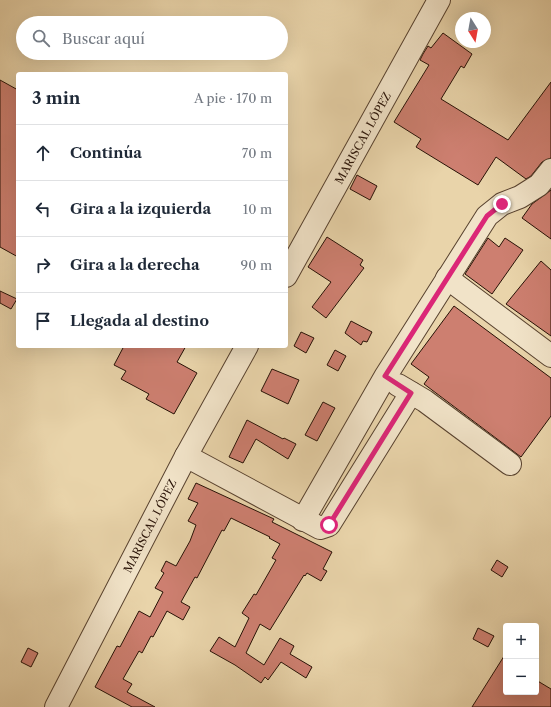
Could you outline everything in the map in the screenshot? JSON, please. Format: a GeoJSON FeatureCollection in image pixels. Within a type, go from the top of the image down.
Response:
{"type":"FeatureCollection","features":[{"type":"Feature","properties":{"kind":"street","name":"MARISCAL LÓPEZ"},"geometry":{"type":"LineString","coordinates":[[288,272],[440,0]]}},
{"type":"Feature","properties":{"kind":"street"},"geometry":{"type":"LineString","coordinates":[[303,520],[385,376],[487,216],[502,204],[539,185],[551,170]]}},
{"type":"Feature","properties":{"kind":"street"},"geometry":{"type":"LineString","coordinates":[[447,278],[551,356]]}},
{"type":"Feature","properties":{"kind":"street","name":"MARISCAL LÓPEZ"},"geometry":{"type":"LineString","coordinates":[[56,707],[186,456],[246,348]]}},
{"type":"Feature","properties":{"kind":"street"},"geometry":{"type":"LineString","coordinates":[[385,376],[425,401],[510,464]]}},
{"type":"Feature","properties":{"kind":"street"},"geometry":{"type":"LineString","coordinates":[[186,456],[320,528],[329,525],[411,393]]}},
{"type":"Feature","properties":{"kind":"building"},"geometry":{"type":"Polygon","coordinates":[[[443,33],[455,42],[455,48],[464,48],[472,54],[464,68],[461,66],[441,99],[508,140],[551,82],[551,158],[542,162],[531,176],[526,179],[496,157],[478,185],[416,147],[421,139],[394,122],[429,65],[420,60],[428,46],[431,48],[443,33]]]}},
{"type":"Feature","properties":{"kind":"building"},"geometry":{"type":"Polygon","coordinates":[[[0,80],[16,89],[16,256],[0,247],[0,80]]]}},
{"type":"Feature","properties":{"kind":"building"},"geometry":{"type":"Polygon","coordinates":[[[357,175],[377,186],[370,200],[350,189],[357,175]]]}},
{"type":"Feature","properties":{"kind":"building"},"geometry":{"type":"Polygon","coordinates":[[[551,190],[551,239],[522,218],[532,204],[551,190]]]}},
{"type":"Feature","properties":{"kind":"building"},"geometry":{"type":"Polygon","coordinates":[[[327,237],[363,260],[360,265],[364,268],[326,318],[312,307],[331,282],[308,267],[327,237]]]}},
{"type":"Feature","properties":{"kind":"building"},"geometry":{"type":"Polygon","coordinates":[[[488,238],[499,247],[505,238],[523,250],[492,294],[465,274],[488,238]]]}},
{"type":"Feature","properties":{"kind":"building"},"geometry":{"type":"Polygon","coordinates":[[[541,261],[551,270],[551,336],[506,304],[541,261]]]}},
{"type":"Feature","properties":{"kind":"building"},"geometry":{"type":"Polygon","coordinates":[[[0,291],[16,299],[11,309],[0,303],[0,291]]]}},
{"type":"Feature","properties":{"kind":"building"},"geometry":{"type":"Polygon","coordinates":[[[454,306],[551,378],[551,416],[521,457],[424,384],[429,377],[411,364],[454,306]]]}},
{"type":"Feature","properties":{"kind":"building"},"geometry":{"type":"Polygon","coordinates":[[[351,321],[372,332],[367,342],[363,341],[361,345],[345,333],[351,321]]]}},
{"type":"Feature","properties":{"kind":"building"},"geometry":{"type":"Polygon","coordinates":[[[301,332],[314,338],[306,353],[294,346],[301,332]]]}},
{"type":"Feature","properties":{"kind":"building"},"geometry":{"type":"Polygon","coordinates":[[[123,348],[185,348],[177,362],[197,373],[174,414],[146,399],[149,394],[121,379],[126,371],[114,365],[123,348]]]}},
{"type":"Feature","properties":{"kind":"building"},"geometry":{"type":"Polygon","coordinates":[[[335,350],[346,356],[338,371],[327,365],[335,350]]]}},
{"type":"Feature","properties":{"kind":"building"},"geometry":{"type":"Polygon","coordinates":[[[272,369],[299,380],[288,404],[261,391],[272,369]]]}},
{"type":"Feature","properties":{"kind":"building"},"geometry":{"type":"Polygon","coordinates":[[[323,402],[335,408],[317,441],[305,435],[323,402]]]}},
{"type":"Feature","properties":{"kind":"building"},"geometry":{"type":"Polygon","coordinates":[[[247,420],[283,439],[284,438],[296,444],[288,459],[256,439],[243,463],[229,457],[247,420]]]}},
{"type":"Feature","properties":{"kind":"building"},"geometry":{"type":"Polygon","coordinates":[[[196,483],[274,519],[272,522],[332,552],[323,569],[327,571],[321,581],[307,573],[305,576],[304,575],[270,630],[260,624],[246,653],[264,665],[280,638],[294,646],[290,654],[312,667],[306,678],[281,662],[268,680],[265,677],[261,683],[235,665],[210,651],[219,637],[235,647],[249,618],[242,613],[254,594],[256,595],[276,560],[272,558],[280,544],[269,538],[270,537],[231,518],[224,531],[222,530],[197,578],[195,577],[181,602],[190,607],[183,620],[167,611],[153,637],[151,636],[142,653],[139,651],[123,679],[132,684],[127,692],[155,707],[132,707],[95,687],[117,646],[120,647],[139,611],[150,617],[163,592],[155,588],[164,573],[161,571],[166,561],[176,566],[190,541],[196,525],[188,521],[198,503],[188,499],[196,483]]]}},
{"type":"Feature","properties":{"kind":"building"},"geometry":{"type":"Polygon","coordinates":[[[497,560],[508,567],[502,577],[491,570],[497,560]]]}},
{"type":"Feature","properties":{"kind":"building"},"geometry":{"type":"Polygon","coordinates":[[[478,628],[494,636],[488,647],[473,639],[478,628]]]}},
{"type":"Feature","properties":{"kind":"building"},"geometry":{"type":"Polygon","coordinates":[[[28,648],[38,653],[31,667],[21,662],[28,648]]]}},
{"type":"Feature","properties":{"kind":"building"},"geometry":{"type":"Polygon","coordinates":[[[503,658],[503,695],[539,695],[539,682],[551,689],[551,707],[472,707],[503,658]]]}},
{"type":"Feature","properties":{"kind":"route"},"geometry":{"type":"LineString","coordinates":[[329,525],[411,393],[385,376],[487,216],[502,204]]}}]}
